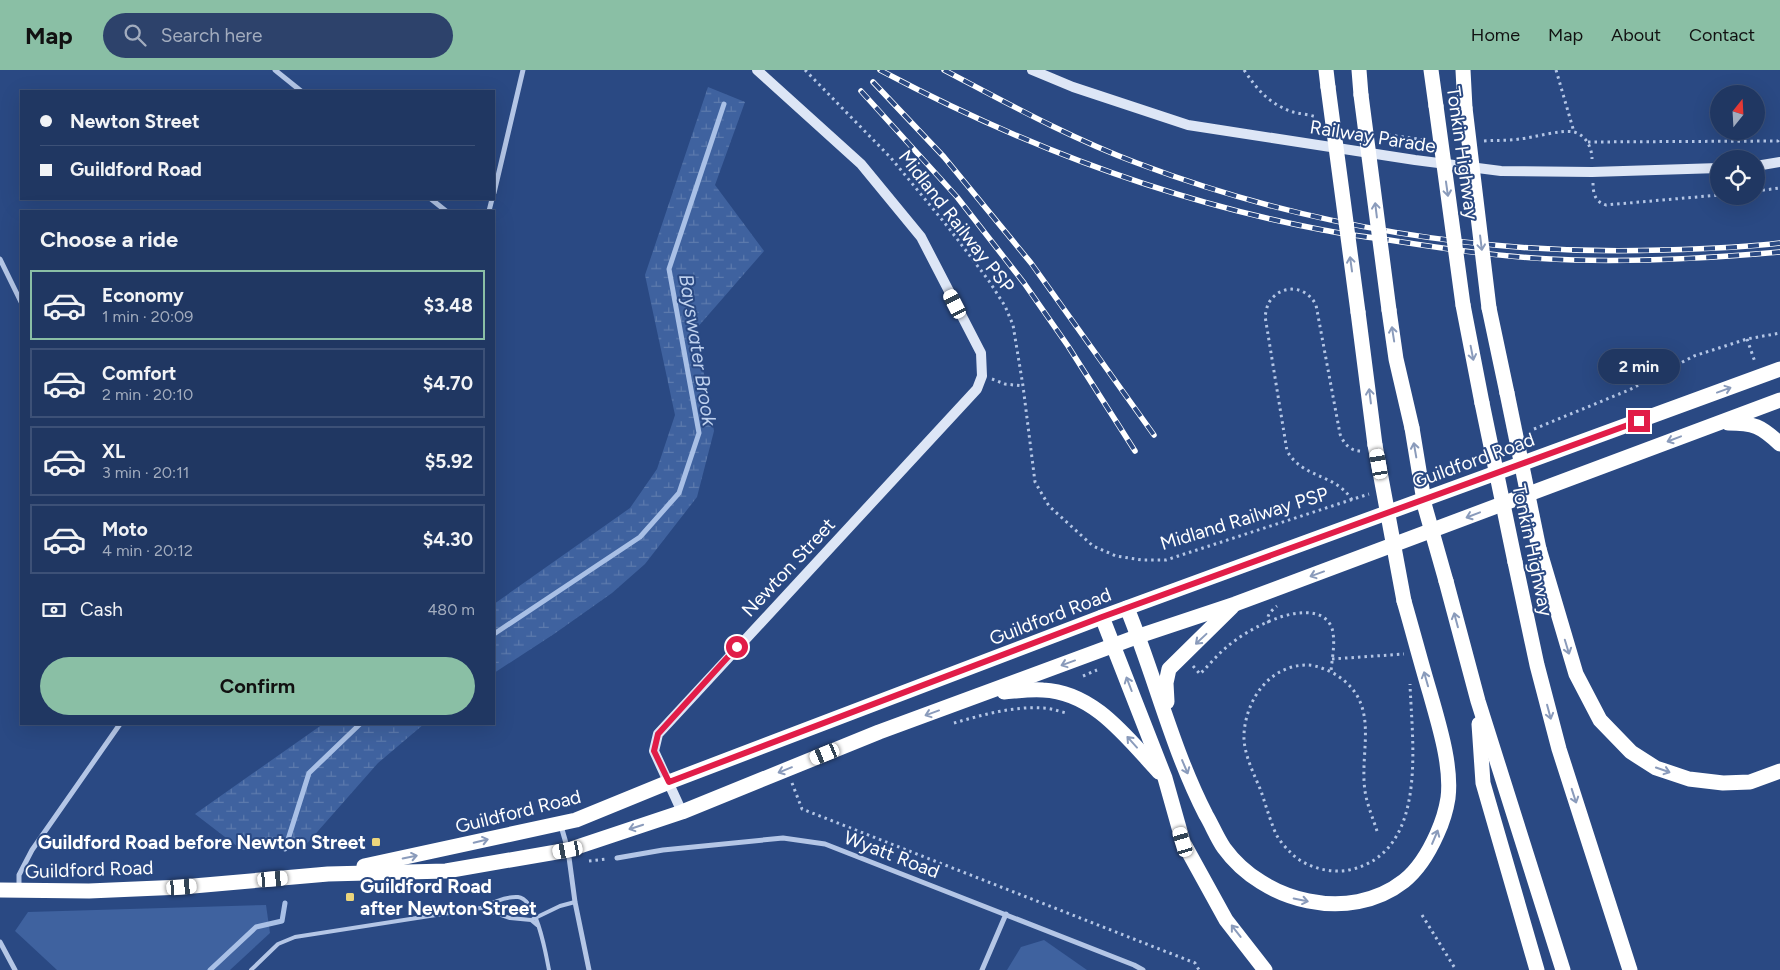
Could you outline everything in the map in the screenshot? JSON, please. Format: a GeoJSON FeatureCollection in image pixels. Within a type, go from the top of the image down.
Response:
{"type":"FeatureCollection","features":[{"type":"Feature","properties":{"kind":"highway"},"geometry":{"type":"LineString","coordinates":[[1127,608],[1139,636],[1176,746],[1198,799],[1224,848],[1257,880],[1293,898],[1322,904],[1352,902],[1386,892],[1404,881],[1417,868],[1432,846],[1443,819],[1448,797],[1443,740],[1404,602],[1369,448],[1370,397],[1326,70]]}},
{"type":"Feature","properties":{"kind":"highway"},"geometry":{"type":"LineString","coordinates":[[1358,70],[1396,359],[1412,428],[1425,507],[1478,701],[1563,970]]}},
{"type":"Feature","properties":{"kind":"highway","name":"Tonkin Highway"},"geometry":{"type":"LineString","coordinates":[[1431,70],[1463,306],[1537,665],[1559,749],[1632,970]]}},
{"type":"Feature","properties":{"kind":"highway"},"geometry":{"type":"LineString","coordinates":[[1463,70],[1465,108],[1489,308],[1539,550],[1576,674],[1600,720],[1631,752],[1656,768],[1689,779],[1723,783],[1750,782],[1780,771]]}},
{"type":"Feature","properties":{"kind":"highway","name":"Guildford Road"},"geometry":{"type":"LineString","coordinates":[[328,874],[576,820],[669,782],[1102,617],[1779,372]]}},
{"type":"Feature","properties":{"kind":"highway","name":"Guildford Road"},"geometry":{"type":"LineString","coordinates":[[0,890],[18,892],[89,891],[182,887],[328,874],[446,871],[569,856],[879,732],[1139,636],[1235,604],[1780,400]]}},
{"type":"Feature","properties":{"kind":"highway"},"geometry":{"type":"LineString","coordinates":[[1720,422],[1750,423],[1769,433],[1780,444]]}},
{"type":"Feature","properties":{"kind":"highway"},"geometry":{"type":"LineString","coordinates":[[1168,721],[1166,683],[1169,669],[1235,604]]}},
{"type":"Feature","properties":{"kind":"highway"},"geometry":{"type":"LineString","coordinates":[[1102,617],[1165,778],[1183,842],[1226,920],[1266,970]]}},
{"type":"Feature","properties":{"kind":"highway"},"geometry":{"type":"LineString","coordinates":[[978,696],[1044,690],[1061,693],[1080,700],[1099,711],[1116,726],[1165,778]]}},
{"type":"Feature","properties":{"kind":"highway"},"geometry":{"type":"LineString","coordinates":[[1478,701],[1483,783],[1537,970]]}},
{"type":"Feature","properties":{"kind":"street"},"geometry":{"type":"LineString","coordinates":[[275,70],[300,90]]}},
{"type":"Feature","properties":{"kind":"street"},"geometry":{"type":"LineString","coordinates":[[495,188],[524,70]]}},
{"type":"Feature","properties":{"kind":"street"},"geometry":{"type":"LineString","coordinates":[[757,70],[861,164],[921,237],[981,354],[982,376]]}},
{"type":"Feature","properties":{"kind":"street","name":"Railway Parade"},"geometry":{"type":"LineString","coordinates":[[1032,70],[1072,87],[1188,125],[1415,160],[1501,171],[1592,172],[1710,168]]}},
{"type":"Feature","properties":{"kind":"street"},"geometry":{"type":"LineString","coordinates":[[1765,164],[1780,162]]}},
{"type":"Feature","properties":{"kind":"street"},"geometry":{"type":"LineString","coordinates":[[432,200],[445,210]]}},
{"type":"Feature","properties":{"kind":"street"},"geometry":{"type":"LineString","coordinates":[[0,259],[20,300]]}},
{"type":"Feature","properties":{"kind":"street","name":"Newton Street"},"geometry":{"type":"LineString","coordinates":[[682,812],[654,751],[658,734],[977,388],[982,376]]}},
{"type":"Feature","properties":{"kind":"street"},"geometry":{"type":"LineString","coordinates":[[18,892],[19,875],[32,850],[119,725]]}},
{"type":"Feature","properties":{"kind":"street"},"geometry":{"type":"LineString","coordinates":[[560,823],[569,856],[575,902],[589,970]]}},
{"type":"Feature","properties":{"kind":"street","name":"Wyatt Road"},"geometry":{"type":"LineString","coordinates":[[617,858],[664,850],[783,838],[825,844],[1006,914],[1143,970]]}},
{"type":"Feature","properties":{"kind":"street"},"geometry":{"type":"LineString","coordinates":[[982,970],[1006,914]]}},
{"type":"Feature","properties":{"kind":"street"},"geometry":{"type":"LineString","coordinates":[[0,942],[15,970]]}},
{"type":"Feature","properties":{"kind":"lane"},"geometry":{"type":"LineString","coordinates":[[251,970],[278,944],[295,937],[481,908],[496,901],[518,897],[526,901],[538,927],[549,970]]}},
{"type":"Feature","properties":{"kind":"lane"},"geometry":{"type":"LineString","coordinates":[[481,908],[510,918],[533,919],[560,906],[575,902]]}},
{"type":"Feature","properties":{"kind":"path","name":"Midland Railway PSP"},"geometry":{"type":"LineString","coordinates":[[805,70],[891,158],[948,227],[989,281],[1005,306],[1013,325],[1035,482],[1049,506],[1093,546],[1116,556],[1142,560],[1166,560],[1352,500],[1340,486],[1331,480],[1311,474],[1300,467],[1292,460],[1287,451],[1265,316],[1268,304],[1274,297],[1289,289],[1306,292],[1312,297],[1316,305],[1340,434],[1344,443],[1351,449],[1369,448]]}},
{"type":"Feature","properties":{"kind":"path"},"geometry":{"type":"LineString","coordinates":[[1244,70],[1259,92],[1273,102],[1290,111],[1316,117]]}},
{"type":"Feature","properties":{"kind":"path"},"geometry":{"type":"LineString","coordinates":[[1556,70],[1574,132],[1587,142],[1592,154],[1593,190],[1600,203],[1606,205],[1710,196]]}},
{"type":"Feature","properties":{"kind":"path"},"geometry":{"type":"LineString","coordinates":[[1587,142],[1778,141],[1780,138]]}},
{"type":"Feature","properties":{"kind":"path"},"geometry":{"type":"LineString","coordinates":[[1765,190],[1780,188]]}},
{"type":"Feature","properties":{"kind":"path"},"geometry":{"type":"LineString","coordinates":[[1534,429],[1629,390],[1694,356],[1747,339],[1780,333]]}},
{"type":"Feature","properties":{"kind":"path"},"geometry":{"type":"LineString","coordinates":[[982,376],[1005,384],[1023,386]]}},
{"type":"Feature","properties":{"kind":"path"},"geometry":{"type":"LineString","coordinates":[[1182,656],[1200,674],[1228,646],[1250,631],[1298,612],[1320,615],[1328,621],[1334,631],[1331,671]]}},
{"type":"Feature","properties":{"kind":"path"},"geometry":{"type":"LineString","coordinates":[[1404,645],[1407,661]]}},
{"type":"Feature","properties":{"kind":"path"},"geometry":{"type":"LineString","coordinates":[[1332,659],[1406,654]]}},
{"type":"Feature","properties":{"kind":"path"},"geometry":{"type":"LineString","coordinates":[[1376,831],[1365,792],[1364,757],[1367,725],[1360,700],[1350,684],[1331,671],[1309,665],[1297,666],[1277,673],[1266,681],[1257,694],[1244,734],[1246,750],[1277,836],[1291,854],[1309,865],[1326,871],[1341,872],[1357,868],[1379,858],[1392,844],[1403,823],[1412,792],[1410,683]]}},
{"type":"Feature","properties":{"kind":"path"},"geometry":{"type":"LineString","coordinates":[[945,725],[981,715],[1023,708],[1044,708],[1066,713]]}},
{"type":"Feature","properties":{"kind":"path"},"geometry":{"type":"LineString","coordinates":[[791,779],[802,809],[1195,962],[1199,970]]}},
{"type":"Feature","properties":{"kind":"path"},"geometry":{"type":"LineString","coordinates":[[569,856],[617,858]]}},
{"type":"Feature","properties":{"kind":"path"},"geometry":{"type":"LineString","coordinates":[[1422,915],[1456,970]]}},
{"type":"Feature","properties":{"kind":"green space"},"geometry":{"type":"Polygon","coordinates":[[[708,87],[745,102],[715,185],[764,251],[696,329],[714,431],[697,497],[645,564],[612,593],[495,672],[495,603],[630,508],[657,469],[675,415],[645,275],[708,87]]]}},
{"type":"Feature","properties":{"kind":"green space"},"geometry":{"type":"Polygon","coordinates":[[[322,725],[423,725],[378,763],[303,848],[242,850],[195,814],[322,725]]]}},
{"type":"Feature","properties":{"kind":"green space"},"geometry":{"type":"Polygon","coordinates":[[[266,905],[270,933],[230,970],[57,970],[15,931],[28,912],[266,905]]]}},
{"type":"Feature","properties":{"kind":"green space"},"geometry":{"type":"Polygon","coordinates":[[[1044,940],[1087,970],[1007,970],[1021,947],[1044,940]]]}},
{"type":"Feature","properties":{"kind":"waterway","name":"Bayswater Brook"},"geometry":{"type":"LineString","coordinates":[[495,633],[640,537],[679,493],[699,433],[669,269],[724,104]]}},
{"type":"Feature","properties":{"kind":"waterway","name":"Bayswater Brook"},"geometry":{"type":"LineString","coordinates":[[285,849],[309,773],[359,725]]}},
{"type":"Feature","properties":{"kind":"waterway","name":"Bayswater Brook"},"geometry":{"type":"LineString","coordinates":[[210,970],[256,927],[282,921],[285,903]]}},
{"type":"Feature","properties":{"kind":"railway"},"geometry":{"type":"LineString","coordinates":[[880,70],[986,122],[1096,167],[1208,203],[1265,218],[1323,230],[1466,251],[1553,259],[1652,260],[1780,252]]}},
{"type":"Feature","properties":{"kind":"railway"},"geometry":{"type":"LineString","coordinates":[[944,70],[1063,131],[1137,163],[1200,185],[1264,204],[1330,220],[1462,242],[1529,248],[1596,251],[1663,250],[1780,243]]}},
{"type":"Feature","properties":{"kind":"railway"},"geometry":{"type":"LineString","coordinates":[[873,82],[944,157],[1031,263],[1154,435]]}},
{"type":"Feature","properties":{"kind":"railway"},"geometry":{"type":"LineString","coordinates":[[861,91],[957,197],[1024,283],[1068,346],[1135,451]]}},
{"type":"Feature","properties":{"kind":"place","name":"Guildford Road before Newton Street"},"geometry":{"type":"Point","coordinates":[376,842]}},
{"type":"Feature","properties":{"kind":"place","name":"Guildford Road after Newton Street"},"geometry":{"type":"Point","coordinates":[350,897]}},
{"type":"Feature","properties":{"kind":"route"},"geometry":{"type":"LineString","coordinates":[[737,647],[658,734],[654,751],[669,782],[1102,617],[1639,421]]}}]}
